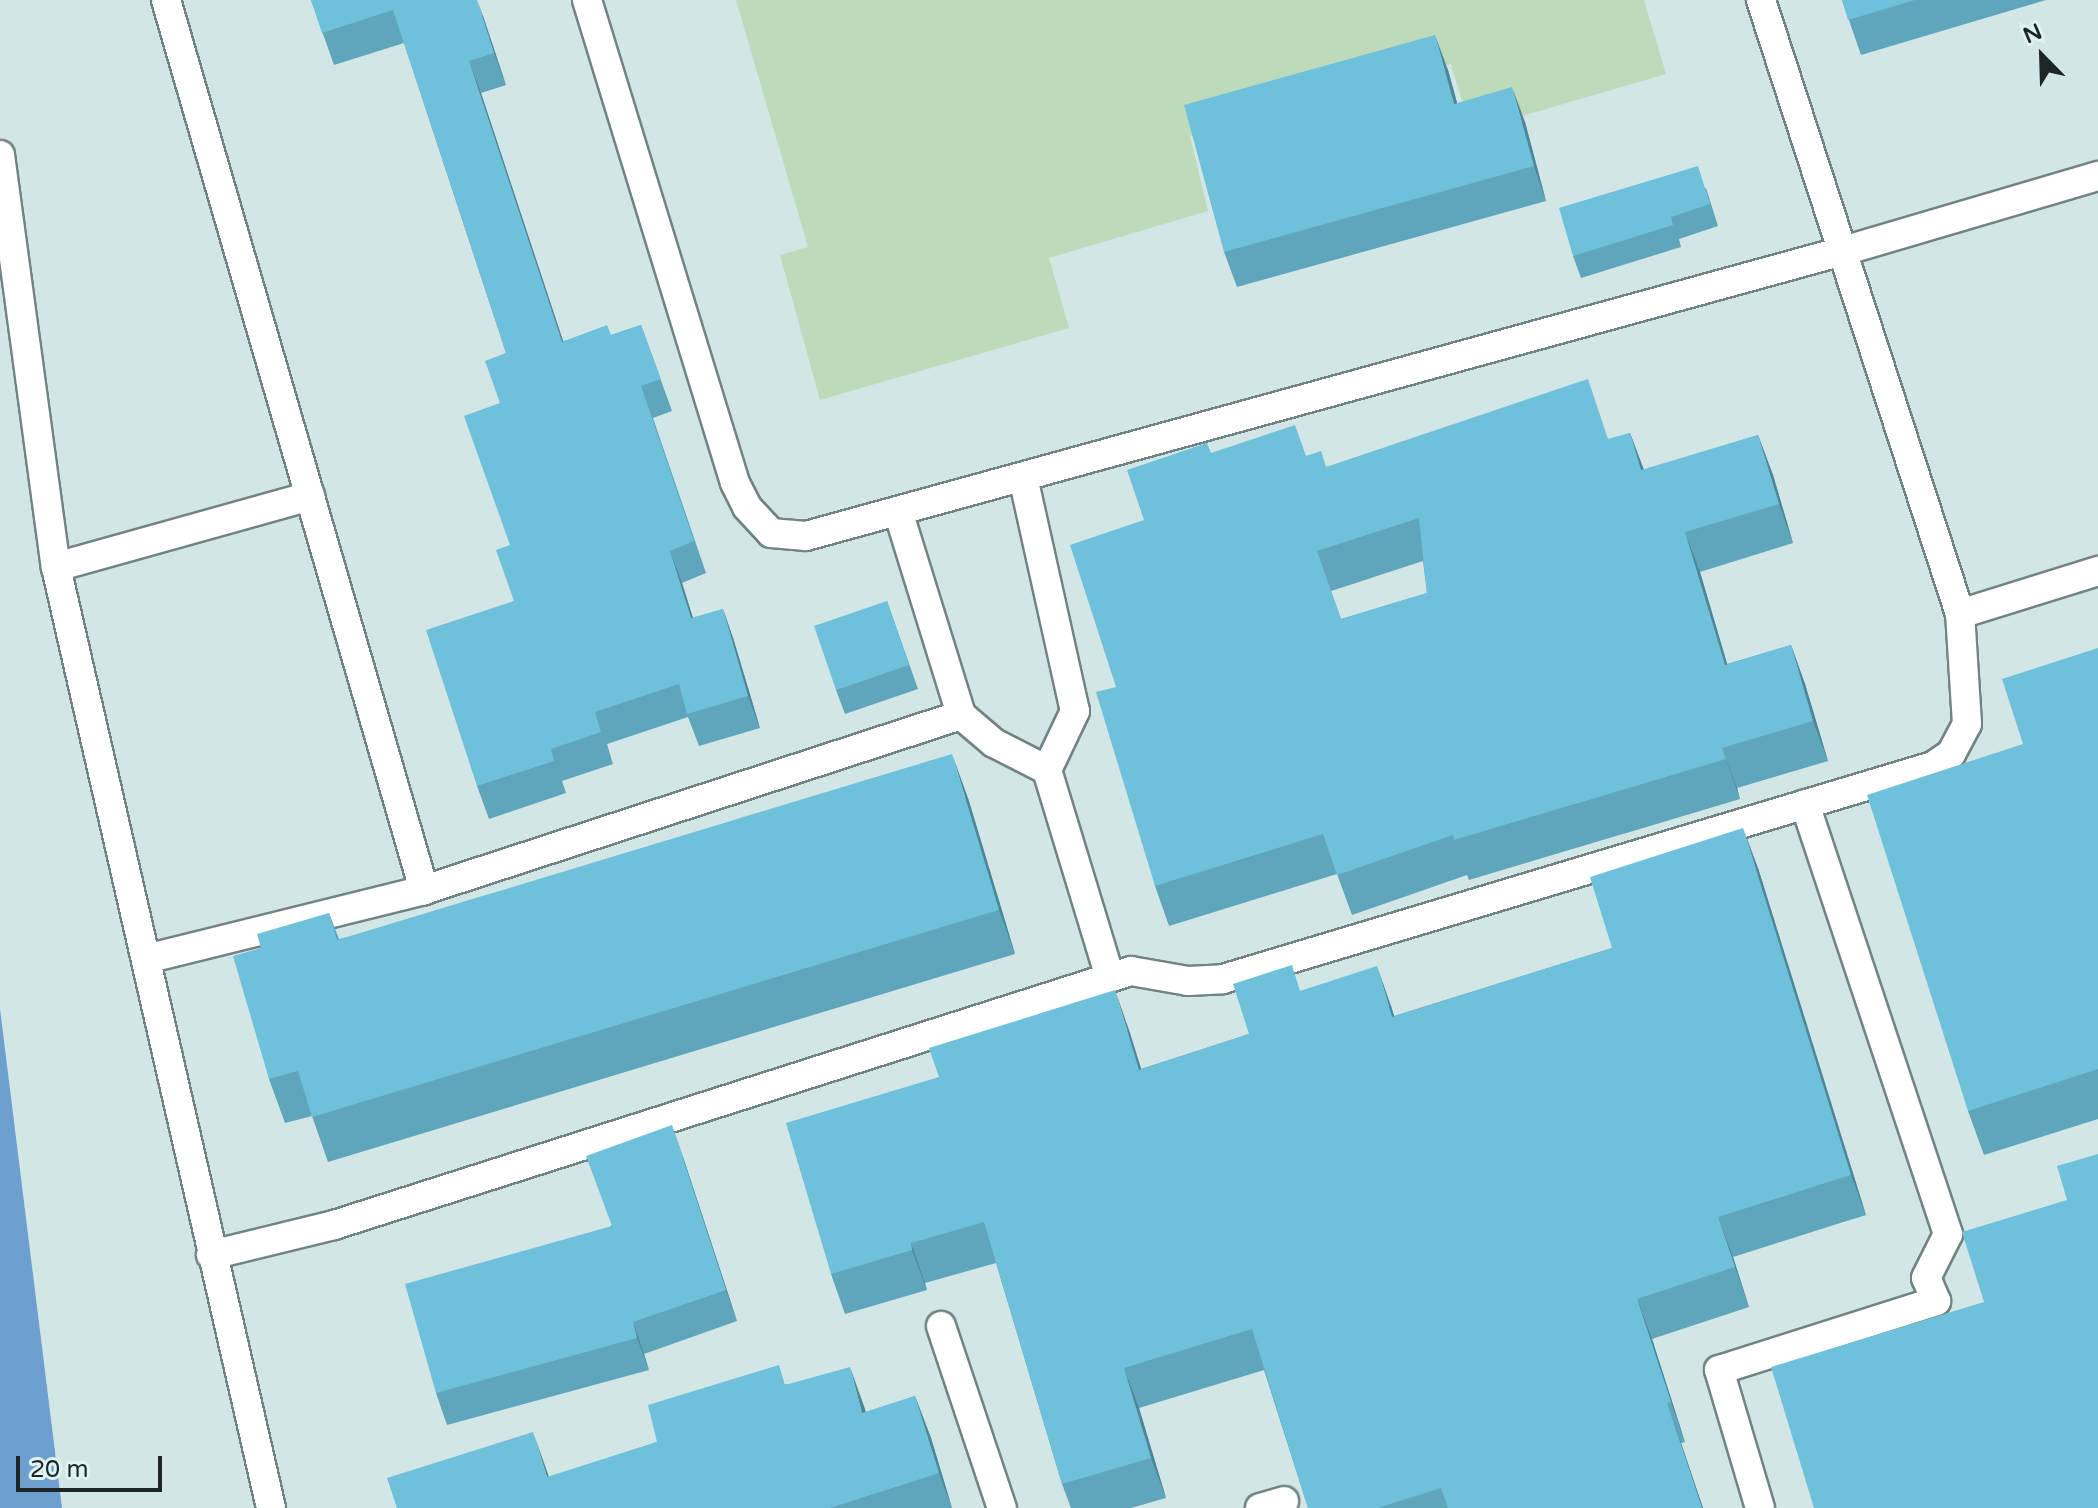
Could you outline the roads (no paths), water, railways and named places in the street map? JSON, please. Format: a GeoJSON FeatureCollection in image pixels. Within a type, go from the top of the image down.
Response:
{"type":"FeatureCollection","features":[{"type":"Feature","properties":{"kind":"lane"},"geometry":{"type":"LineString","coordinates":[[166,0],[424,890]]}},
{"type":"Feature","properties":{"kind":"lane"},"geometry":{"type":"LineString","coordinates":[[587,0],[735,483],[747,507],[771,533],[806,536],[1843,251],[2098,176]]}},
{"type":"Feature","properties":{"kind":"lane"},"geometry":{"type":"LineString","coordinates":[[211,1255],[334,1225],[1110,977],[1131,971],[1188,981],[1223,979],[1933,766],[1951,754],[1967,724],[1960,614],[1761,0]]}},
{"type":"Feature","properties":{"kind":"lane"},"geometry":{"type":"LineString","coordinates":[[0,155],[56,567],[271,1508]]}},
{"type":"Feature","properties":{"kind":"lane"},"geometry":{"type":"LineString","coordinates":[[1023,477],[1075,711],[1047,770],[1110,977]]}},
{"type":"Feature","properties":{"kind":"lane"},"geometry":{"type":"LineString","coordinates":[[56,567],[310,496]]}},
{"type":"Feature","properties":{"kind":"lane"},"geometry":{"type":"LineString","coordinates":[[898,511],[961,715],[994,743],[1047,770]]}},
{"type":"Feature","properties":{"kind":"lane"},"geometry":{"type":"LineString","coordinates":[[1960,614],[2098,571]]}},
{"type":"Feature","properties":{"kind":"lane"},"geometry":{"type":"LineString","coordinates":[[146,959],[424,890],[961,715]]}},
{"type":"Feature","properties":{"kind":"lane"},"geometry":{"type":"LineString","coordinates":[[1760,1508],[1719,1370],[1936,1301],[1926,1278],[1948,1234],[1805,804]]}},
{"type":"Feature","properties":{"kind":"lane"},"geometry":{"type":"LineString","coordinates":[[941,1326],[1002,1508]]}},
{"type":"Feature","properties":{"kind":"water"},"geometry":{"type":"Polygon","coordinates":[[[0,1009],[62,1508],[0,1508],[0,1009]]]}}]}
